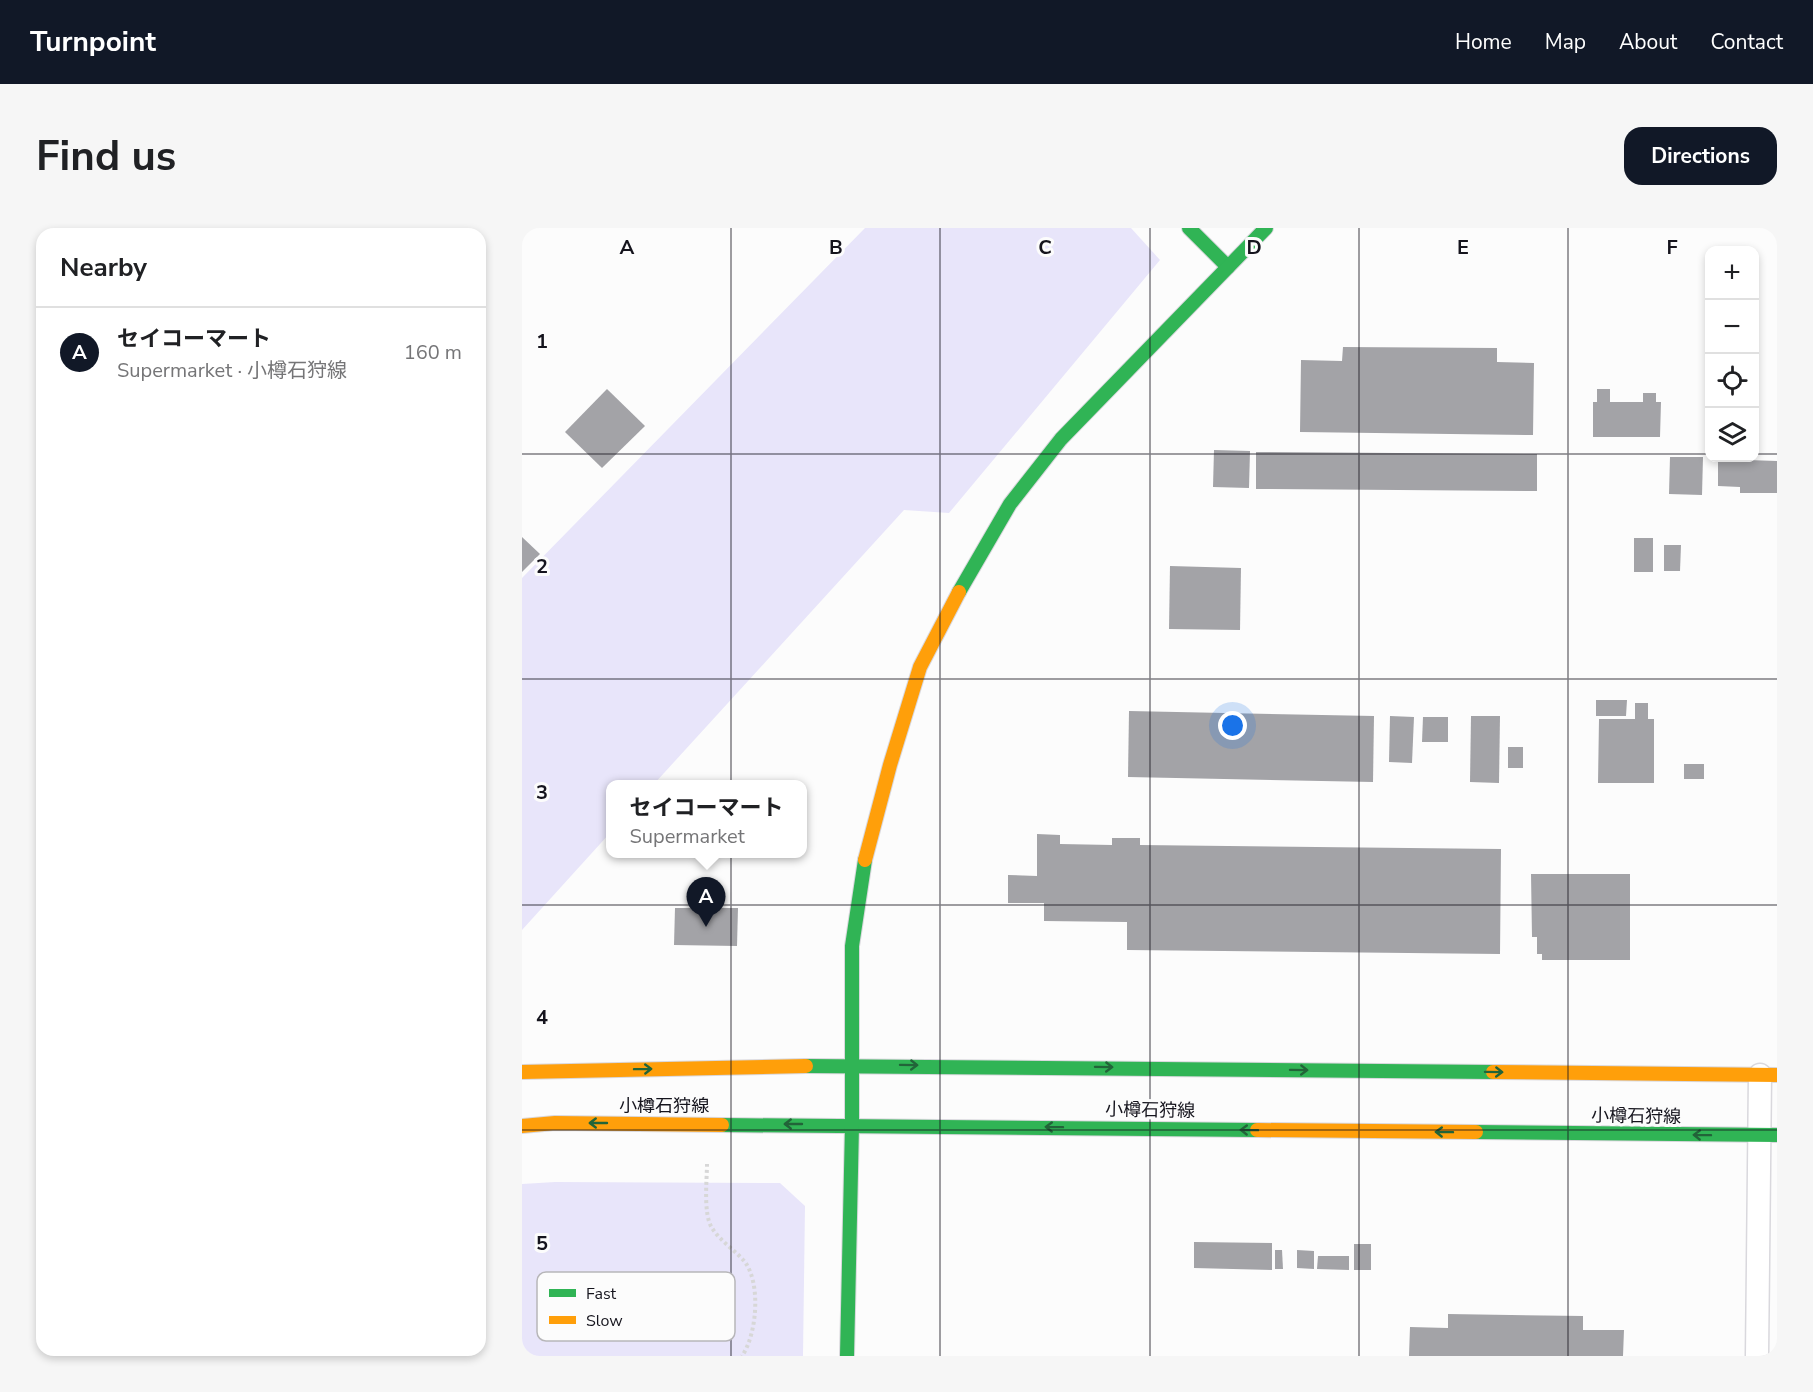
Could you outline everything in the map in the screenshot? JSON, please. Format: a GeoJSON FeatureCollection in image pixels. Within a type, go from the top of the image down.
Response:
{"type":"FeatureCollection","features":[{"type":"Feature","properties":{"kind":"main road"},"geometry":{"type":"LineString","coordinates":[[1189,228],[1228,267]]}},
{"type":"Feature","properties":{"kind":"main road"},"geometry":{"type":"LineString","coordinates":[[847,1356],[852,1125],[852,946],[866,855],[920,667],[953,602],[1010,504],[1061,439],[1266,228]]}},
{"type":"Feature","properties":{"kind":"main road","name":"小樽石狩線"},"geometry":{"type":"LineString","coordinates":[[522,1072],[851,1065],[1768,1075]]}},
{"type":"Feature","properties":{"kind":"main road","name":"小樽石狩線"},"geometry":{"type":"LineString","coordinates":[[522,1126],[555,1123],[852,1125],[1769,1135]]}},
{"type":"Feature","properties":{"kind":"street"},"geometry":{"type":"LineString","coordinates":[[1757,1356],[1769,1135],[1768,1075]]}},
{"type":"Feature","properties":{"kind":"path"},"geometry":{"type":"LineString","coordinates":[[707,1164],[707,1216],[712,1228],[746,1264],[754,1288],[755,1313],[751,1339],[742,1356]]}},
{"type":"Feature","properties":{"kind":"shaded area"},"geometry":{"type":"Polygon","coordinates":[[[865,228],[1131,228],[1160,260],[949,513],[904,510],[658,780],[606,780],[606,837],[522,930],[522,578],[865,228]]]}},
{"type":"Feature","properties":{"kind":"shaded area"},"geometry":{"type":"Polygon","coordinates":[[[555,1182],[780,1183],[805,1206],[803,1356],[522,1356],[522,1184],[555,1182]]]}},
{"type":"Feature","properties":{"kind":"building"},"geometry":{"type":"Polygon","coordinates":[[[1343,347],[1497,348],[1497,362],[1534,363],[1533,435],[1300,432],[1301,360],[1342,361],[1343,347]]]}},
{"type":"Feature","properties":{"kind":"building"},"geometry":{"type":"Polygon","coordinates":[[[607,389],[645,426],[602,468],[565,432],[607,389]]]}},
{"type":"Feature","properties":{"kind":"building"},"geometry":{"type":"Polygon","coordinates":[[[1597,389],[1610,389],[1610,402],[1643,402],[1643,393],[1656,393],[1656,402],[1661,402],[1660,437],[1593,437],[1593,402],[1597,402],[1597,389]]]}},
{"type":"Feature","properties":{"kind":"building"},"geometry":{"type":"Polygon","coordinates":[[[1214,450],[1250,451],[1249,488],[1213,487],[1214,450]]]}},
{"type":"Feature","properties":{"kind":"building"},"geometry":{"type":"Polygon","coordinates":[[[1256,452],[1537,454],[1537,491],[1256,489],[1256,452]]]}},
{"type":"Feature","properties":{"kind":"building"},"geometry":{"type":"Polygon","coordinates":[[[1670,457],[1703,457],[1702,495],[1669,494],[1670,457]]]}},
{"type":"Feature","properties":{"kind":"building"},"geometry":{"type":"Polygon","coordinates":[[[1777,461],[1777,493],[1740,493],[1740,487],[1718,486],[1718,462],[1777,461]]]}},
{"type":"Feature","properties":{"kind":"building"},"geometry":{"type":"Polygon","coordinates":[[[522,537],[540,554],[522,572],[522,537]]]}},
{"type":"Feature","properties":{"kind":"building"},"geometry":{"type":"Polygon","coordinates":[[[1634,538],[1653,538],[1653,572],[1634,572],[1634,538]]]}},
{"type":"Feature","properties":{"kind":"building"},"geometry":{"type":"Polygon","coordinates":[[[1664,545],[1681,545],[1680,571],[1664,571],[1664,545]]]}},
{"type":"Feature","properties":{"kind":"building"},"geometry":{"type":"Polygon","coordinates":[[[1170,566],[1241,568],[1240,630],[1169,629],[1170,566]]]}},
{"type":"Feature","properties":{"kind":"building"},"geometry":{"type":"Polygon","coordinates":[[[1596,700],[1627,700],[1626,716],[1596,716],[1596,700]]]}},
{"type":"Feature","properties":{"kind":"building"},"geometry":{"type":"Polygon","coordinates":[[[1635,703],[1648,703],[1648,719],[1654,719],[1654,783],[1598,783],[1599,719],[1635,719],[1635,703]]]}},
{"type":"Feature","properties":{"kind":"building"},"geometry":{"type":"Polygon","coordinates":[[[1129,711],[1374,716],[1373,782],[1128,777],[1129,711]]]}},
{"type":"Feature","properties":{"kind":"building"},"geometry":{"type":"Polygon","coordinates":[[[1390,716],[1414,717],[1412,763],[1389,762],[1390,716]]]}},
{"type":"Feature","properties":{"kind":"building"},"geometry":{"type":"Polygon","coordinates":[[[1471,716],[1500,716],[1499,783],[1470,782],[1471,716]]]}},
{"type":"Feature","properties":{"kind":"building"},"geometry":{"type":"Polygon","coordinates":[[[1423,717],[1448,717],[1448,742],[1422,742],[1423,717]]]}},
{"type":"Feature","properties":{"kind":"building"},"geometry":{"type":"Polygon","coordinates":[[[1508,747],[1523,747],[1523,768],[1508,768],[1508,747]]]}},
{"type":"Feature","properties":{"kind":"building"},"geometry":{"type":"Polygon","coordinates":[[[1684,764],[1704,764],[1704,779],[1684,779],[1684,764]]]}},
{"type":"Feature","properties":{"kind":"building"},"geometry":{"type":"Polygon","coordinates":[[[1037,834],[1060,835],[1060,844],[1112,845],[1112,838],[1140,838],[1140,845],[1501,849],[1500,954],[1127,950],[1127,922],[1044,921],[1044,903],[1008,903],[1008,875],[1037,876],[1037,834]]]}},
{"type":"Feature","properties":{"kind":"building"},"geometry":{"type":"Polygon","coordinates":[[[1531,874],[1630,874],[1630,960],[1542,960],[1542,954],[1537,954],[1537,937],[1532,937],[1531,874]]]}},
{"type":"Feature","properties":{"kind":"building"},"geometry":{"type":"Polygon","coordinates":[[[675,908],[738,908],[737,946],[674,945],[675,908]]]}},
{"type":"Feature","properties":{"kind":"building"},"geometry":{"type":"Polygon","coordinates":[[[1194,1242],[1272,1243],[1272,1270],[1194,1268],[1194,1242]]]}},
{"type":"Feature","properties":{"kind":"building"},"geometry":{"type":"Polygon","coordinates":[[[1354,1244],[1371,1244],[1371,1270],[1354,1270],[1354,1244]]]}},
{"type":"Feature","properties":{"kind":"building"},"geometry":{"type":"Polygon","coordinates":[[[1275,1250],[1282,1250],[1283,1269],[1275,1269],[1275,1250]]]}},
{"type":"Feature","properties":{"kind":"building"},"geometry":{"type":"Polygon","coordinates":[[[1297,1250],[1314,1251],[1314,1269],[1297,1268],[1297,1250]]]}},
{"type":"Feature","properties":{"kind":"building"},"geometry":{"type":"Polygon","coordinates":[[[1318,1256],[1349,1256],[1349,1270],[1317,1269],[1318,1256]]]}},
{"type":"Feature","properties":{"kind":"building"},"geometry":{"type":"Polygon","coordinates":[[[1448,1314],[1583,1316],[1583,1330],[1624,1330],[1623,1356],[1409,1356],[1410,1327],[1448,1328],[1448,1314]]]}},
{"type":"Feature","properties":{"kind":"traffic: fast"},"geometry":{"type":"LineString","coordinates":[[1189,228],[1228,267]]}},
{"type":"Feature","properties":{"kind":"traffic: fast"},"geometry":{"type":"LineString","coordinates":[[959,592],[1010,504],[1061,439],[1266,228]]}},
{"type":"Feature","properties":{"kind":"traffic: fast"},"geometry":{"type":"LineString","coordinates":[[847,1356],[852,1125],[852,946],[865,860]]}},
{"type":"Feature","properties":{"kind":"traffic: fast"},"geometry":{"type":"LineString","coordinates":[[806,1066],[1493,1072]]}},
{"type":"Feature","properties":{"kind":"traffic: fast"},"geometry":{"type":"LineString","coordinates":[[722,1125],[1257,1130]]}},
{"type":"Feature","properties":{"kind":"traffic: fast"},"geometry":{"type":"LineString","coordinates":[[1476,1132],[1777,1135]]}},
{"type":"Feature","properties":{"kind":"traffic: slow"},"geometry":{"type":"LineString","coordinates":[[865,860],[890,765],[920,667],[959,592]]}},
{"type":"Feature","properties":{"kind":"traffic: slow"},"geometry":{"type":"LineString","coordinates":[[522,1072],[806,1066]]}},
{"type":"Feature","properties":{"kind":"traffic: slow"},"geometry":{"type":"LineString","coordinates":[[1493,1072],[1777,1075]]}},
{"type":"Feature","properties":{"kind":"traffic: slow"},"geometry":{"type":"LineString","coordinates":[[522,1126],[555,1123],[722,1125]]}},
{"type":"Feature","properties":{"kind":"traffic: slow"},"geometry":{"type":"LineString","coordinates":[[1257,1130],[1476,1132]]}},
{"type":"Feature","properties":{"kind":"place","name":"セイコーマート"},"geometry":{"type":"Point","coordinates":[706,927]}}]}
